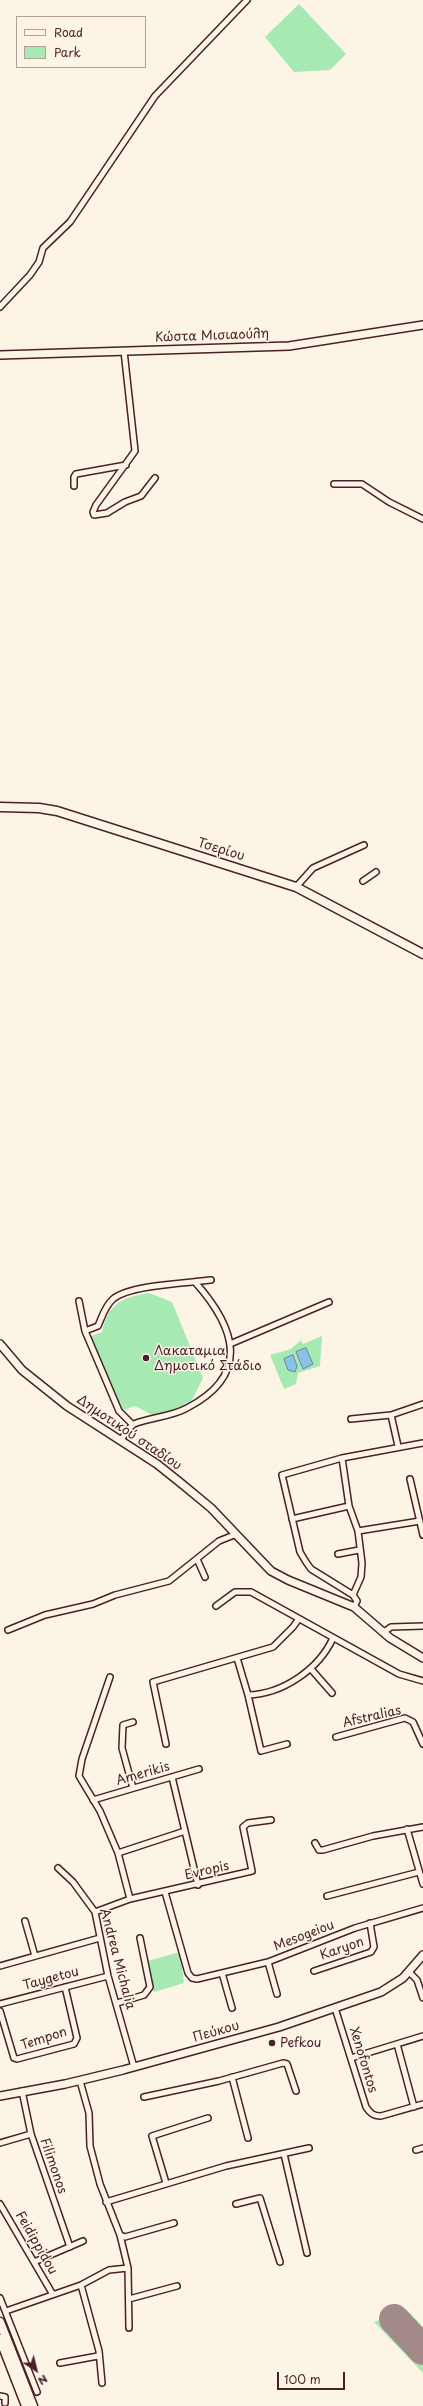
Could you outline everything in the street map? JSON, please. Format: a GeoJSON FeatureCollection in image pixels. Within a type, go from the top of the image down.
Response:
{"type":"FeatureCollection","features":[{"type":"Feature","properties":{"kind":"main road","name":"Κώστα Μισιαούλη"},"geometry":{"type":"LineString","coordinates":[[0,355],[289,346],[423,325]]}},
{"type":"Feature","properties":{"kind":"main road","name":"Τσερίου"},"geometry":{"type":"LineString","coordinates":[[0,807],[39,808],[57,811],[296,887],[423,954]]}},
{"type":"Feature","properties":{"kind":"main road","name":"Δημοτικού σταδίου"},"geometry":{"type":"LineString","coordinates":[[0,1344],[22,1370],[67,1406],[121,1440],[182,1484],[210,1508],[234,1535],[271,1571],[354,1607],[384,1632],[423,1658]]}},
{"type":"Feature","properties":{"kind":"main road","name":"Πεύκου"},"geometry":{"type":"LineString","coordinates":[[0,2096],[80,2081],[134,2067],[244,2037],[335,2008],[381,1992],[409,1972],[423,1955]]}},
{"type":"Feature","properties":{"kind":"main road"},"geometry":{"type":"LineString","coordinates":[[0,2322],[33,2406]]}},
{"type":"Feature","properties":{"kind":"main road"},"geometry":{"type":"LineString","coordinates":[[0,2339],[26,2406]]}},
{"type":"Feature","properties":{"kind":"street"},"geometry":{"type":"LineString","coordinates":[[0,307],[30,275],[39,262],[43,248],[70,222],[155,96],[247,0]]}},
{"type":"Feature","properties":{"kind":"street"},"geometry":{"type":"LineString","coordinates":[[124,351],[135,451],[96,505],[93,512],[94,514],[106,513],[125,502],[141,496],[155,478]]}},
{"type":"Feature","properties":{"kind":"street"},"geometry":{"type":"LineString","coordinates":[[74,486],[74,477],[76,474],[126,465]]}},
{"type":"Feature","properties":{"kind":"street"},"geometry":{"type":"LineString","coordinates":[[334,484],[362,484],[389,502],[423,519]]}},
{"type":"Feature","properties":{"kind":"street"},"geometry":{"type":"LineString","coordinates":[[296,887],[313,868],[364,845]]}},
{"type":"Feature","properties":{"kind":"street"},"geometry":{"type":"LineString","coordinates":[[362,881],[376,872]]}},
{"type":"Feature","properties":{"kind":"street"},"geometry":{"type":"LineString","coordinates":[[85,1331],[98,1326],[104,1310],[112,1300],[126,1291],[211,1280]]}},
{"type":"Feature","properties":{"kind":"street"},"geometry":{"type":"LineString","coordinates":[[121,1440],[133,1424],[187,1409],[208,1394],[228,1373],[231,1361],[230,1344],[226,1327],[217,1310],[195,1282]]}},
{"type":"Feature","properties":{"kind":"street"},"geometry":{"type":"LineString","coordinates":[[79,1302],[85,1331],[118,1411],[133,1424]]}},
{"type":"Feature","properties":{"kind":"street"},"geometry":{"type":"LineString","coordinates":[[230,1344],[330,1302]]}},
{"type":"Feature","properties":{"kind":"street"},"geometry":{"type":"LineString","coordinates":[[351,1419],[391,1415],[423,1404]]}},
{"type":"Feature","properties":{"kind":"street"},"geometry":{"type":"LineString","coordinates":[[391,1415],[398,1446]]}},
{"type":"Feature","properties":{"kind":"street"},"geometry":{"type":"LineString","coordinates":[[354,1607],[357,1601],[353,1596],[311,1569],[300,1552],[282,1475],[342,1458],[398,1446],[423,1443]]}},
{"type":"Feature","properties":{"kind":"street"},"geometry":{"type":"LineString","coordinates":[[342,1458],[349,1506],[358,1532],[362,1571],[353,1596]]}},
{"type":"Feature","properties":{"kind":"street"},"geometry":{"type":"LineString","coordinates":[[410,1479],[423,1535]]}},
{"type":"Feature","properties":{"kind":"street"},"geometry":{"type":"LineString","coordinates":[[292,1519],[349,1506]]}},
{"type":"Feature","properties":{"kind":"street"},"geometry":{"type":"LineString","coordinates":[[358,1532],[420,1521]]}},
{"type":"Feature","properties":{"kind":"street"},"geometry":{"type":"LineString","coordinates":[[8,1630],[45,1615],[93,1604],[115,1595],[169,1581],[219,1541],[234,1535]]}},
{"type":"Feature","properties":{"kind":"street"},"geometry":{"type":"LineString","coordinates":[[338,1554],[359,1550]]}},
{"type":"Feature","properties":{"kind":"street"},"geometry":{"type":"LineString","coordinates":[[197,1559],[205,1577]]}},
{"type":"Feature","properties":{"kind":"street"},"geometry":{"type":"LineString","coordinates":[[216,1606],[234,1592],[251,1592],[298,1620],[399,1674],[423,1681]]}},
{"type":"Feature","properties":{"kind":"street"},"geometry":{"type":"LineString","coordinates":[[166,1744],[153,1682],[273,1647],[298,1620]]}},
{"type":"Feature","properties":{"kind":"street"},"geometry":{"type":"LineString","coordinates":[[384,1632],[391,1627],[423,1626]]}},
{"type":"Feature","properties":{"kind":"street"},"geometry":{"type":"LineString","coordinates":[[248,1695],[289,1684],[312,1669],[330,1647],[334,1638]]}},
{"type":"Feature","properties":{"kind":"street"},"geometry":{"type":"LineString","coordinates":[[237,1658],[248,1695],[261,1751],[287,1744]]}},
{"type":"Feature","properties":{"kind":"street"},"geometry":{"type":"LineString","coordinates":[[312,1669],[332,1693]]}},
{"type":"Feature","properties":{"kind":"street"},"geometry":{"type":"LineString","coordinates":[[110,1677],[82,1759],[79,1776],[93,1800],[118,1853],[130,1899]]}},
{"type":"Feature","properties":{"kind":"street","name":"Afstralias"},"geometry":{"type":"LineString","coordinates":[[336,1737],[405,1718],[413,1722],[423,1744]]}},
{"type":"Feature","properties":{"kind":"street"},"geometry":{"type":"LineString","coordinates":[[133,1722],[123,1725],[122,1748],[133,1788]]}},
{"type":"Feature","properties":{"kind":"street","name":"Amerikis"},"geometry":{"type":"LineString","coordinates":[[93,1800],[199,1769]]}},
{"type":"Feature","properties":{"kind":"street"},"geometry":{"type":"LineString","coordinates":[[172,1777],[198,1884]]}},
{"type":"Feature","properties":{"kind":"street","name":"Evropis"},"geometry":{"type":"LineString","coordinates":[[95,1912],[130,1899],[252,1871],[244,1827],[248,1823],[271,1820]]}},
{"type":"Feature","properties":{"kind":"street"},"geometry":{"type":"LineString","coordinates":[[315,1843],[319,1850],[323,1850],[373,1836],[423,1827]]}},
{"type":"Feature","properties":{"kind":"street"},"geometry":{"type":"LineString","coordinates":[[407,1829],[423,1884]]}},
{"type":"Feature","properties":{"kind":"street"},"geometry":{"type":"LineString","coordinates":[[118,1853],[185,1831]]}},
{"type":"Feature","properties":{"kind":"street","name":"Andrea Michalia"},"geometry":{"type":"LineString","coordinates":[[58,1868],[73,1882],[95,1912],[108,1976],[117,2003],[134,2067]]}},
{"type":"Feature","properties":{"kind":"street"},"geometry":{"type":"LineString","coordinates":[[327,1896],[419,1872]]}},
{"type":"Feature","properties":{"kind":"street","name":"Mesogeiou"},"geometry":{"type":"LineString","coordinates":[[165,1892],[188,1973],[192,1978],[197,1979],[268,1962],[370,1923],[423,1908]]}},
{"type":"Feature","properties":{"kind":"street"},"geometry":{"type":"LineString","coordinates":[[25,1921],[35,1956]]}},
{"type":"Feature","properties":{"kind":"street","name":"Karyon"},"geometry":{"type":"LineString","coordinates":[[314,1971],[371,1952],[374,1947],[370,1923]]}},
{"type":"Feature","properties":{"kind":"street"},"geometry":{"type":"LineString","coordinates":[[0,1966],[100,1938]]}},
{"type":"Feature","properties":{"kind":"street"},"geometry":{"type":"LineString","coordinates":[[117,2003],[144,1995],[150,1987],[140,1938]]}},
{"type":"Feature","properties":{"kind":"street"},"geometry":{"type":"LineString","coordinates":[[268,1962],[277,1994]]}},
{"type":"Feature","properties":{"kind":"street"},"geometry":{"type":"LineString","coordinates":[[409,1972],[417,1980],[423,1998]]}},
{"type":"Feature","properties":{"kind":"street"},"geometry":{"type":"LineString","coordinates":[[222,1973],[232,2008]]}},
{"type":"Feature","properties":{"kind":"street","name":"Taygetou"},"geometry":{"type":"LineString","coordinates":[[0,2004],[108,1976]]}},
{"type":"Feature","properties":{"kind":"street","name":"Tempon"},"geometry":{"type":"LineString","coordinates":[[0,2011],[14,2058],[17,2059],[74,2044],[78,2038],[65,1987]]}},
{"type":"Feature","properties":{"kind":"street","name":"Xenofontos"},"geometry":{"type":"LineString","coordinates":[[335,2008],[366,2106],[374,2116],[414,2107]]}},
{"type":"Feature","properties":{"kind":"street"},"geometry":{"type":"LineString","coordinates":[[351,2058],[423,2036]]}},
{"type":"Feature","properties":{"kind":"street"},"geometry":{"type":"LineString","coordinates":[[397,2044],[414,2107],[423,2104]]}},
{"type":"Feature","properties":{"kind":"street"},"geometry":{"type":"LineString","coordinates":[[144,2097],[232,2077],[283,2062],[288,2064],[296,2091]]}},
{"type":"Feature","properties":{"kind":"street"},"geometry":{"type":"LineString","coordinates":[[232,2077],[248,2138]]}},
{"type":"Feature","properties":{"kind":"street"},"geometry":{"type":"LineString","coordinates":[[80,2081],[89,2113],[90,2146],[106,2202],[120,2235],[128,2268],[130,2299],[127,2309],[129,2328]]}},
{"type":"Feature","properties":{"kind":"street","name":"Filimonos"},"geometry":{"type":"LineString","coordinates":[[22,2091],[31,2134],[70,2247]]}},
{"type":"Feature","properties":{"kind":"street"},"geometry":{"type":"LineString","coordinates":[[166,2183],[152,2136],[208,2118]]}},
{"type":"Feature","properties":{"kind":"street"},"geometry":{"type":"LineString","coordinates":[[0,2143],[31,2134]]}},
{"type":"Feature","properties":{"kind":"street"},"geometry":{"type":"LineString","coordinates":[[106,2202],[226,2166],[309,2148]]}},
{"type":"Feature","properties":{"kind":"street"},"geometry":{"type":"LineString","coordinates":[[416,2150],[423,2148]]}},
{"type":"Feature","properties":{"kind":"street"},"geometry":{"type":"LineString","coordinates":[[284,2154],[307,2253]]}},
{"type":"Feature","properties":{"kind":"street"},"geometry":{"type":"LineString","coordinates":[[236,2204],[260,2198],[280,2262]]}},
{"type":"Feature","properties":{"kind":"street","name":"Feidippidou"},"geometry":{"type":"LineString","coordinates":[[0,2204],[52,2293]]}},
{"type":"Feature","properties":{"kind":"street"},"geometry":{"type":"LineString","coordinates":[[120,2235],[125,2237],[174,2223]]}},
{"type":"Feature","properties":{"kind":"street"},"geometry":{"type":"LineString","coordinates":[[34,2262],[84,2241]]}},
{"type":"Feature","properties":{"kind":"street"},"geometry":{"type":"LineString","coordinates":[[6,2311],[52,2293],[81,2284],[109,2270],[128,2268]]}},
{"type":"Feature","properties":{"kind":"street"},"geometry":{"type":"LineString","coordinates":[[81,2284],[99,2351],[98,2356],[102,2384]]}},
{"type":"Feature","properties":{"kind":"street"},"geometry":{"type":"LineString","coordinates":[[130,2299],[177,2286]]}},
{"type":"Feature","properties":{"kind":"street"},"geometry":{"type":"LineString","coordinates":[[0,2298],[37,2392]]}},
{"type":"Feature","properties":{"kind":"street"},"geometry":{"type":"LineString","coordinates":[[60,2363],[98,2356]]}},
{"type":"Feature","properties":{"kind":"street"},"geometry":{"type":"LineString","coordinates":[[0,2396],[6,2397],[4,2405]]}},
{"type":"Feature","properties":{"kind":"green space"},"geometry":{"type":"Polygon","coordinates":[[[299,4],[346,54],[330,70],[294,72],[265,37],[299,4]]]}},
{"type":"Feature","properties":{"kind":"green space","name":"Λακαταμια Δημοτικό Στάδιο"},"geometry":{"type":"Polygon","coordinates":[[[149,1293],[172,1302],[203,1378],[192,1400],[171,1412],[152,1415],[135,1406],[121,1411],[89,1337],[102,1332],[112,1308],[131,1297],[149,1293]]]}},
{"type":"Feature","properties":{"kind":"green space"},"geometry":{"type":"Polygon","coordinates":[[[322,1336],[320,1366],[298,1373],[296,1384],[284,1389],[270,1355],[291,1349],[301,1340],[303,1344],[322,1336]]]}},
{"type":"Feature","properties":{"kind":"green space"},"geometry":{"type":"Polygon","coordinates":[[[180,1952],[184,1983],[154,1992],[151,1983],[148,1961],[180,1952]]]}},
{"type":"Feature","properties":{"kind":"green space"},"geometry":{"type":"Polygon","coordinates":[[[406,2309],[423,2327],[423,2339],[398,2313],[383,2320],[423,2362],[423,2373],[374,2322],[406,2309]]]}},
{"type":"Feature","properties":{"kind":"water"},"geometry":{"type":"Polygon","coordinates":[[[306,1348],[313,1364],[303,1369],[296,1352],[306,1348]]]}},
{"type":"Feature","properties":{"kind":"water"},"geometry":{"type":"Polygon","coordinates":[[[293,1355],[297,1366],[295,1372],[288,1370],[284,1359],[293,1355]]]}},
{"type":"Feature","properties":{"kind":"runway"},"geometry":{"type":"LineString","coordinates":[[394,2319],[423,2350]]}},
{"type":"Feature","properties":{"kind":"place","name":"Λακαταμια Δημοτικό Στάδιο"},"geometry":{"type":"Point","coordinates":[146,1358]}},
{"type":"Feature","properties":{"kind":"place","name":"Pefkou"},"geometry":{"type":"Point","coordinates":[272,2043]}}]}
